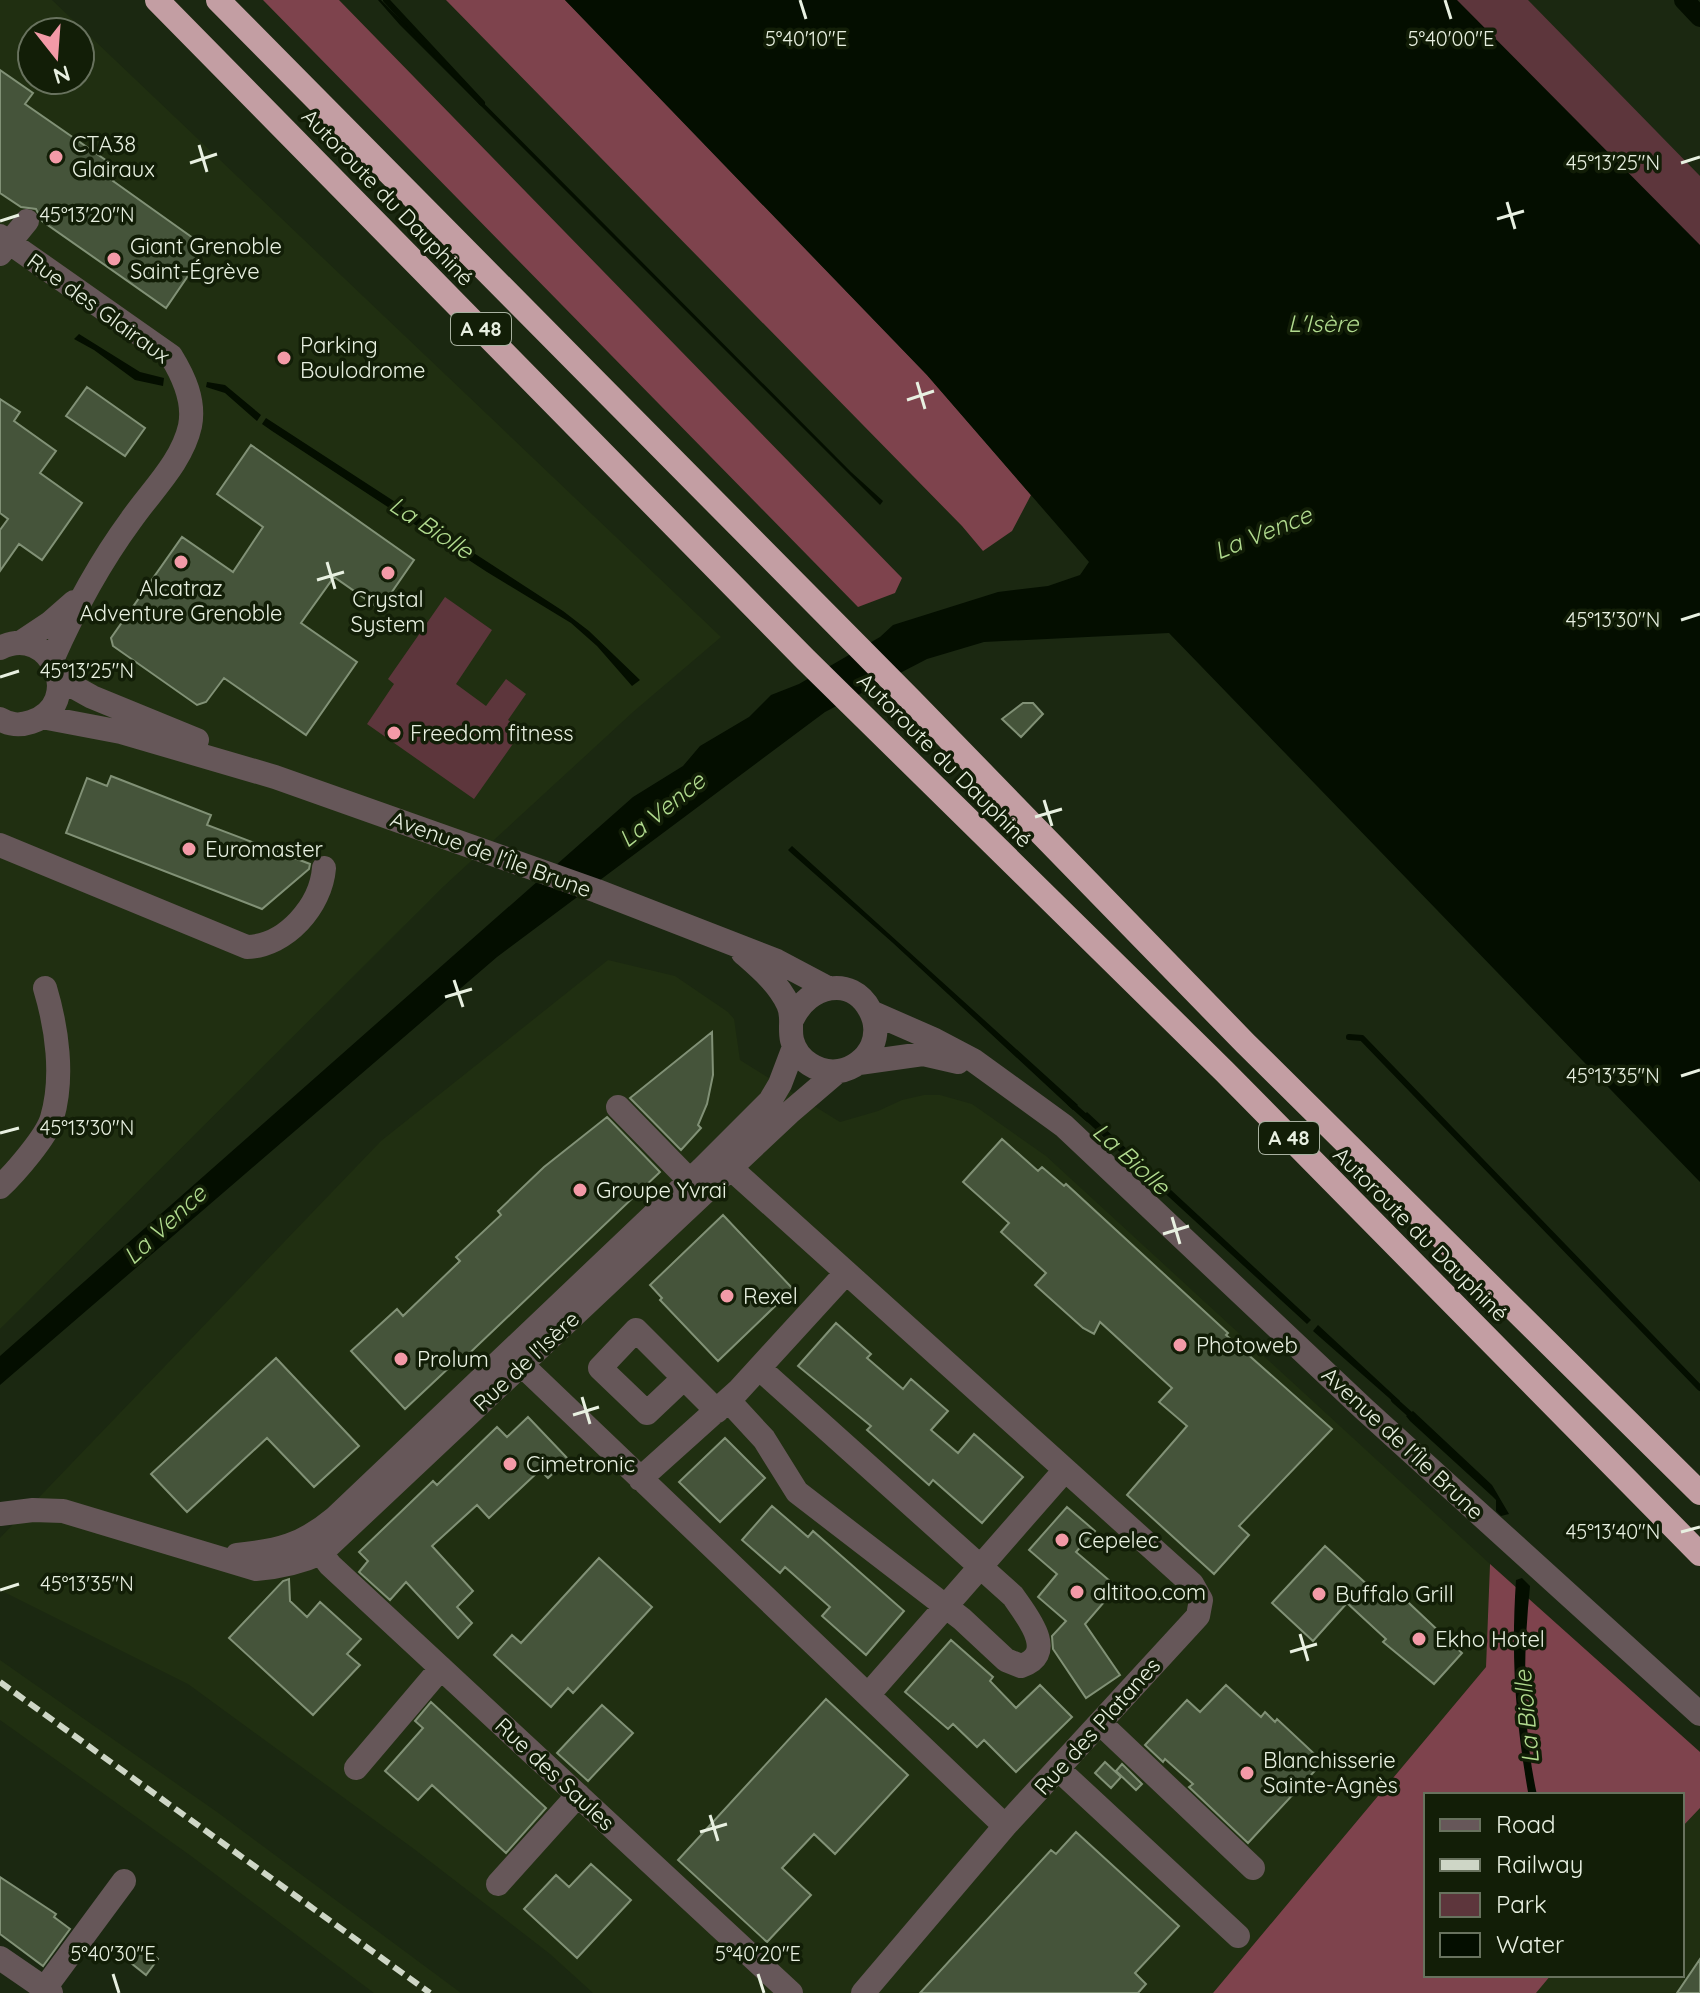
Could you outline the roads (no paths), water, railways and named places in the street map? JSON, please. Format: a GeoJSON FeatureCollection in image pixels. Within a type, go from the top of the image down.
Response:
{"type":"FeatureCollection","features":[{"type":"Feature","properties":{"kind":"highway","name":"Autoroute du Dauphiné"},"geometry":{"type":"LineString","coordinates":[[157,0],[805,659],[1224,1071],[1700,1554]]}},
{"type":"Feature","properties":{"kind":"highway","name":"Autoroute du Dauphiné"},"geometry":{"type":"LineString","coordinates":[[218,0],[911,700],[1245,1043],[1700,1493]]}},
{"type":"Feature","properties":{"kind":"street"},"geometry":{"type":"LineString","coordinates":[[3,244],[27,221]]}},
{"type":"Feature","properties":{"kind":"street","name":"Rue des Glairaux"},"geometry":{"type":"LineString","coordinates":[[3,244],[171,356],[179,368],[192,410],[185,441],[172,465],[81,595],[55,669],[56,699],[42,717]]}},
{"type":"Feature","properties":{"kind":"street","name":"Rue des Glairaux"},"geometry":{"type":"LineString","coordinates":[[10,646],[50,623],[81,595]]}},
{"type":"Feature","properties":{"kind":"street","name":"Avenue de l'Île Brune"},"geometry":{"type":"LineString","coordinates":[[10,646],[32,645],[55,669],[92,697],[200,741],[244,767]]}},
{"type":"Feature","properties":{"kind":"street","name":"Avenue de l'Île Brune"},"geometry":{"type":"LineString","coordinates":[[1,721],[25,724],[42,717],[121,732],[244,767],[597,891],[777,961],[828,988]]}},
{"type":"Feature","properties":{"kind":"street"},"geometry":{"type":"LineString","coordinates":[[0,845],[247,947],[259,947],[285,936],[311,905],[323,883],[324,868]]}},
{"type":"Feature","properties":{"kind":"street","name":"Avenue de l'Île Brune"},"geometry":{"type":"LineString","coordinates":[[736,946],[770,977],[787,1002],[793,1018]]}},
{"type":"Feature","properties":{"kind":"street"},"geometry":{"type":"LineString","coordinates":[[0,1187],[17,1171],[52,1121],[57,1093],[56,1042],[53,1014],[45,988]]}},
{"type":"Feature","properties":{"kind":"street"},"geometry":{"type":"LineString","coordinates":[[828,988],[849,991],[866,1003],[871,1012],[875,1034],[873,1045],[848,1067],[824,1071],[811,1066],[794,1047],[793,1018],[806,998],[828,988]]}},
{"type":"Feature","properties":{"kind":"street","name":"Avenue de l'Île Brune"},"geometry":{"type":"LineString","coordinates":[[871,1012],[935,1040],[998,1078],[1064,1126],[1364,1409],[1700,1714]]}},
{"type":"Feature","properties":{"kind":"street","name":"Rue de l'Isère"},"geometry":{"type":"LineString","coordinates":[[724,1162],[770,1101],[794,1047]]}},
{"type":"Feature","properties":{"kind":"street","name":"Avenue de l'Île Brune"},"geometry":{"type":"LineString","coordinates":[[848,1067],[923,1054],[962,1063],[998,1078]]}},
{"type":"Feature","properties":{"kind":"street","name":"Rue de l'Isère"},"geometry":{"type":"LineString","coordinates":[[0,1514],[33,1510],[63,1511],[256,1569],[302,1562],[321,1553],[522,1365],[724,1162],[823,1082],[848,1067]]}},
{"type":"Feature","properties":{"kind":"street"},"geometry":{"type":"LineString","coordinates":[[618,1107],[697,1188]]}},
{"type":"Feature","properties":{"kind":"street","name":"Rue des Platanes"},"geometry":{"type":"LineString","coordinates":[[724,1162],[1192,1584],[1201,1600],[1198,1616],[1005,1826]]}},
{"type":"Feature","properties":{"kind":"street","name":"Rue de l'Isère"},"geometry":{"type":"LineString","coordinates":[[217,1557],[263,1553],[294,1545],[315,1535],[697,1188]]}},
{"type":"Feature","properties":{"kind":"street"},"geometry":{"type":"LineString","coordinates":[[640,1479],[760,1369],[846,1273]]}},
{"type":"Feature","properties":{"kind":"street"},"geometry":{"type":"LineString","coordinates":[[522,1365],[1005,1826],[863,1993]]}},
{"type":"Feature","properties":{"kind":"street"},"geometry":{"type":"LineString","coordinates":[[684,1378],[764,1439],[797,1492],[945,1607],[1006,1660],[1021,1666],[1032,1661],[1038,1650],[1035,1629],[1013,1596],[760,1369]]}},
{"type":"Feature","properties":{"kind":"street"},"geometry":{"type":"LineString","coordinates":[[868,1695],[1065,1470]]}},
{"type":"Feature","properties":{"kind":"street"},"geometry":{"type":"LineString","coordinates":[[321,1553],[325,1527]]}},
{"type":"Feature","properties":{"kind":"street","name":"Rue des Saules"},"geometry":{"type":"LineString","coordinates":[[321,1553],[330,1565],[791,1993]]}},
{"type":"Feature","properties":{"kind":"street"},"geometry":{"type":"LineString","coordinates":[[356,1768],[441,1668]]}},
{"type":"Feature","properties":{"kind":"street"},"geometry":{"type":"LineString","coordinates":[[1100,1723],[1253,1868]]}},
{"type":"Feature","properties":{"kind":"street"},"geometry":{"type":"LineString","coordinates":[[1058,1769],[1238,1936]]}},
{"type":"Feature","properties":{"kind":"street"},"geometry":{"type":"LineString","coordinates":[[498,1884],[578,1795]]}},
{"type":"Feature","properties":{"kind":"street"},"geometry":{"type":"LineString","coordinates":[[0,1958],[48,1990],[124,1881]]}},
{"type":"Feature","properties":{"kind":"water"},"geometry":{"type":"Polygon","coordinates":[[[378,0],[883,501],[880,505],[400,25],[378,0]]]}},
{"type":"Feature","properties":{"kind":"water","name":"L'Isère"},"geometry":{"type":"Polygon","coordinates":[[[565,0],[1457,0],[1700,245],[1700,1182],[1169,633],[984,642],[927,659],[825,712],[497,957],[0,1385],[0,1356],[633,797],[683,766],[700,746],[749,717],[771,695],[799,684],[880,637],[893,625],[998,592],[1048,586],[1080,575],[1089,562],[927,375],[565,0]]]}},
{"type":"Feature","properties":{"kind":"water"},"geometry":{"type":"Polygon","coordinates":[[[79,334],[140,372],[164,378],[163,386],[135,380],[74,339],[79,334]]]}},
{"type":"Feature","properties":{"kind":"water"},"geometry":{"type":"Polygon","coordinates":[[[207,382],[225,385],[261,415],[257,421],[225,393],[206,387],[207,382]]]}},
{"type":"Feature","properties":{"kind":"water"},"geometry":{"type":"Polygon","coordinates":[[[266,418],[563,611],[589,631],[640,680],[632,686],[597,646],[571,623],[487,572],[272,431],[262,424],[266,418]]]}},
{"type":"Feature","properties":{"kind":"water"},"geometry":{"type":"Polygon","coordinates":[[[792,846],[1078,1105],[1073,1110],[790,852],[788,850],[792,846]]]}},
{"type":"Feature","properties":{"kind":"water"},"geometry":{"type":"Polygon","coordinates":[[[1087,1112],[1311,1320],[1307,1324],[1082,1117],[1087,1112]]]}},
{"type":"Feature","properties":{"kind":"water"},"geometry":{"type":"Polygon","coordinates":[[[1318,1325],[1400,1401],[1397,1405],[1313,1331],[1318,1325]]]}},
{"type":"Feature","properties":{"kind":"water"},"geometry":{"type":"Polygon","coordinates":[[[1413,1411],[1492,1485],[1509,1514],[1501,1516],[1496,1511],[1496,1500],[1410,1421],[1406,1416],[1413,1411]]]}},
{"type":"Feature","properties":{"kind":"water"},"geometry":{"type":"Polygon","coordinates":[[[1522,1578],[1530,1586],[1525,1691],[1537,1793],[1528,1792],[1520,1738],[1515,1686],[1516,1580],[1522,1578]]]}},
{"type":"Feature","properties":{"kind":"waterway"},"geometry":{"type":"LineString","coordinates":[[386,0],[482,103]]}},
{"type":"Feature","properties":{"kind":"waterway"},"geometry":{"type":"LineString","coordinates":[[1684,0],[1700,17]]}},
{"type":"Feature","properties":{"kind":"waterway"},"geometry":{"type":"LineString","coordinates":[[1349,1037],[1362,1038],[1700,1388]]}},
{"type":"Feature","properties":{"kind":"waterway","name":"La Biolle"},"geometry":{"type":"LineString","coordinates":[[1070,1103],[1088,1119]]}},
{"type":"Feature","properties":{"kind":"waterway","name":"La Biolle"},"geometry":{"type":"LineString","coordinates":[[1394,1400],[1413,1417]]}},
{"type":"Feature","properties":{"kind":"railway"},"geometry":{"type":"LineString","coordinates":[[0,1682],[430,1993]]}},
{"type":"Feature","properties":{"kind":"place","name":"CTA38 Glairaux"},"geometry":{"type":"Point","coordinates":[56,157]}},
{"type":"Feature","properties":{"kind":"place","name":"Giant Grenoble Saint-Égrève"},"geometry":{"type":"Point","coordinates":[114,259]}},
{"type":"Feature","properties":{"kind":"place","name":"Parking Boulodrome"},"geometry":{"type":"Point","coordinates":[284,358]}},
{"type":"Feature","properties":{"kind":"place","name":"Alcatraz Adventure Grenoble"},"geometry":{"type":"Point","coordinates":[181,562]}},
{"type":"Feature","properties":{"kind":"place","name":"Crystal System"},"geometry":{"type":"Point","coordinates":[388,573]}},
{"type":"Feature","properties":{"kind":"place","name":"Freedom fitness"},"geometry":{"type":"Point","coordinates":[394,733]}},
{"type":"Feature","properties":{"kind":"place","name":"Euromaster"},"geometry":{"type":"Point","coordinates":[189,849]}},
{"type":"Feature","properties":{"kind":"place","name":"Groupe Yvrai"},"geometry":{"type":"Point","coordinates":[580,1190]}},
{"type":"Feature","properties":{"kind":"place","name":"Rexel"},"geometry":{"type":"Point","coordinates":[727,1296]}},
{"type":"Feature","properties":{"kind":"place","name":"Photoweb"},"geometry":{"type":"Point","coordinates":[1180,1345]}},
{"type":"Feature","properties":{"kind":"place","name":"Prolum"},"geometry":{"type":"Point","coordinates":[401,1359]}},
{"type":"Feature","properties":{"kind":"place","name":"Cimetronic"},"geometry":{"type":"Point","coordinates":[510,1464]}},
{"type":"Feature","properties":{"kind":"place","name":"Cepelec"},"geometry":{"type":"Point","coordinates":[1062,1540]}},
{"type":"Feature","properties":{"kind":"place","name":"altitoo.com"},"geometry":{"type":"Point","coordinates":[1077,1592]}},
{"type":"Feature","properties":{"kind":"place","name":"Buffalo Grill"},"geometry":{"type":"Point","coordinates":[1319,1594]}},
{"type":"Feature","properties":{"kind":"place","name":"Ekho Hotel"},"geometry":{"type":"Point","coordinates":[1419,1639]}},
{"type":"Feature","properties":{"kind":"place","name":"Blanchisserie Sainte-Agnès"},"geometry":{"type":"Point","coordinates":[1247,1773]}},
{"type":"Feature","properties":{"kind":"water label","name":"La Vence"},"geometry":{"type":"Point","coordinates":[1263,533]}},
{"type":"Feature","properties":{"kind":"water label","name":"La Vence"},"geometry":{"type":"Point","coordinates":[662,810]}},
{"type":"Feature","properties":{"kind":"water label","name":"La Vence"},"geometry":{"type":"Point","coordinates":[165,1225]}}]}
